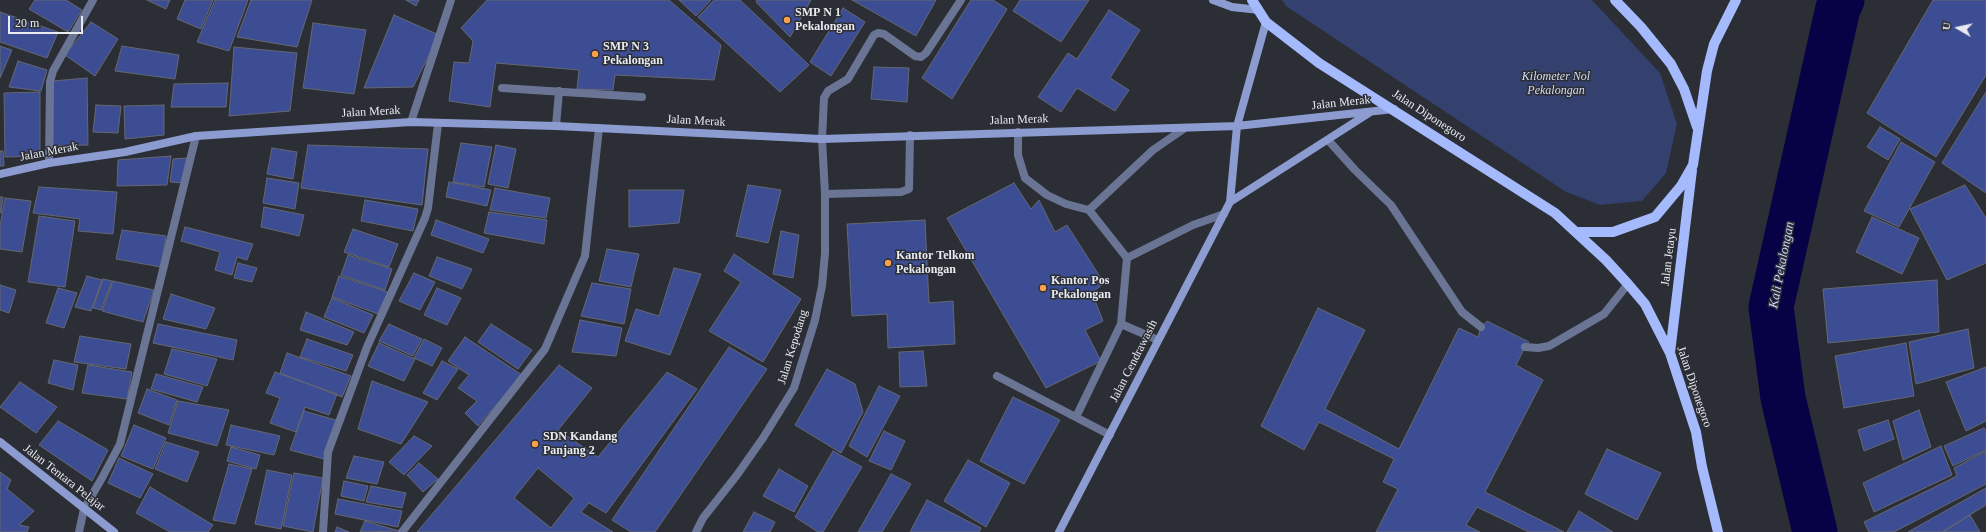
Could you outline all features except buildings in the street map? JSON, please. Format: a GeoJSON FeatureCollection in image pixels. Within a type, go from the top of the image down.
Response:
{"type":"FeatureCollection","features":[{"type":"Feature","properties":{"kind":"main road"},"geometry":{"type":"LineString","coordinates":[[1252,0],[1266,22]]}},
{"type":"Feature","properties":{"kind":"main road"},"geometry":{"type":"LineString","coordinates":[[1615,0],[1641,27],[1671,64],[1684,89],[1698,131]]}},
{"type":"Feature","properties":{"kind":"main road"},"geometry":{"type":"LineString","coordinates":[[1577,232],[1613,232],[1655,217],[1669,202],[1693,165],[1707,71],[1714,44],[1736,0]]}},
{"type":"Feature","properties":{"kind":"main road","name":"Jalan Diponegoro"},"geometry":{"type":"LineString","coordinates":[[1266,22],[1319,63],[1395,109],[1555,213],[1577,232],[1628,284],[1645,304],[1670,353],[1696,432],[1702,467],[1718,532]]}},
{"type":"Feature","properties":{"kind":"main road","name":"Jalan Jetayu"},"geometry":{"type":"LineString","coordinates":[[1670,353],[1693,165]]}},
{"type":"Feature","properties":{"kind":"street"},"geometry":{"type":"LineString","coordinates":[[49,163],[50,82],[53,71],[93,0]]}},
{"type":"Feature","properties":{"kind":"street"},"geometry":{"type":"LineString","coordinates":[[411,122],[451,0]]}},
{"type":"Feature","properties":{"kind":"street","name":"Jalan Kepodang"},"geometry":{"type":"LineString","coordinates":[[696,532],[703,518],[737,475],[763,438],[794,388],[815,320],[822,286],[825,253],[825,194],[822,139],[824,98],[828,91],[848,79],[874,35],[878,33],[884,34],[915,56],[921,57],[926,52],[961,0]]}},
{"type":"Feature","properties":{"kind":"street"},"geometry":{"type":"LineString","coordinates":[[1214,0],[1232,7],[1259,10]]}},
{"type":"Feature","properties":{"kind":"street","name":"Jalan Cendrawasih"},"geometry":{"type":"LineString","coordinates":[[1060,532],[1230,202],[1237,126],[1266,22]]}},
{"type":"Feature","properties":{"kind":"street"},"geometry":{"type":"LineString","coordinates":[[502,88],[642,97]]}},
{"type":"Feature","properties":{"kind":"street"},"geometry":{"type":"LineString","coordinates":[[556,126],[559,91]]}},
{"type":"Feature","properties":{"kind":"street","name":"Jalan Merak"},"geometry":{"type":"LineString","coordinates":[[0,174],[49,163],[125,152],[196,136],[411,122],[438,124],[556,126],[822,139],[910,135],[1237,126],[1395,109]]}},
{"type":"Feature","properties":{"kind":"street"},"geometry":{"type":"LineString","coordinates":[[1230,202],[1372,112]]}},
{"type":"Feature","properties":{"kind":"street"},"geometry":{"type":"LineString","coordinates":[[323,532],[328,452],[367,347],[426,218],[438,124]]}},
{"type":"Feature","properties":{"kind":"street"},"geometry":{"type":"LineString","coordinates":[[402,532],[545,349],[585,256],[599,128]]}},
{"type":"Feature","properties":{"kind":"street"},"geometry":{"type":"LineString","coordinates":[[1089,210],[1153,150],[1185,128]]}},
{"type":"Feature","properties":{"kind":"street"},"geometry":{"type":"LineString","coordinates":[[1018,132],[1018,155],[1025,178],[1047,195],[1066,204],[1089,210],[1127,258],[1121,324],[1076,417]]}},
{"type":"Feature","properties":{"kind":"street"},"geometry":{"type":"LineString","coordinates":[[825,194],[901,192],[909,189],[910,135]]}},
{"type":"Feature","properties":{"kind":"street"},"geometry":{"type":"LineString","coordinates":[[79,532],[84,509],[120,444],[196,136]]}},
{"type":"Feature","properties":{"kind":"street"},"geometry":{"type":"LineString","coordinates":[[1328,140],[1391,205],[1462,312],[1481,327]]}},
{"type":"Feature","properties":{"kind":"street"},"geometry":{"type":"LineString","coordinates":[[1127,258],[1193,225],[1224,214]]}},
{"type":"Feature","properties":{"kind":"street"},"geometry":{"type":"LineString","coordinates":[[1525,347],[1538,348],[1549,346],[1604,314],[1628,284]]}},
{"type":"Feature","properties":{"kind":"street"},"geometry":{"type":"LineString","coordinates":[[1121,324],[1158,340]]}},
{"type":"Feature","properties":{"kind":"street"},"geometry":{"type":"LineString","coordinates":[[997,376],[1110,435]]}},
{"type":"Feature","properties":{"kind":"street","name":"Jalan Tentara Pelajar"},"geometry":{"type":"LineString","coordinates":[[0,442],[114,532]]}},
{"type":"Feature","properties":{"kind":"green space","name":"Kilometer Nol Pekalongan"},"geometry":{"type":"Polygon","coordinates":[[[1282,0],[1592,0],[1660,73],[1677,124],[1666,173],[1642,201],[1600,205],[1566,192],[1286,6],[1282,0]]]}},
{"type":"Feature","properties":{"kind":"waterway","name":"Kali Pekalongan"},"geometry":{"type":"LineString","coordinates":[[1815,532],[1783,398],[1771,307],[1838,8],[1842,0]]}},
{"type":"Feature","properties":{"kind":"place","name":"SMP N 1 Pekalongan"},"geometry":{"type":"Point","coordinates":[787,20]}},
{"type":"Feature","properties":{"kind":"place","name":"SMP N 3 Pekalongan"},"geometry":{"type":"Point","coordinates":[595,54]}},
{"type":"Feature","properties":{"kind":"place","name":"Kantor Telkom Pekalongan"},"geometry":{"type":"Point","coordinates":[888,263]}},
{"type":"Feature","properties":{"kind":"place","name":"Kantor Pos Pekalongan"},"geometry":{"type":"Point","coordinates":[1043,288]}},
{"type":"Feature","properties":{"kind":"place","name":"SDN Kandang Panjang 2"},"geometry":{"type":"Point","coordinates":[535,444]}}]}
